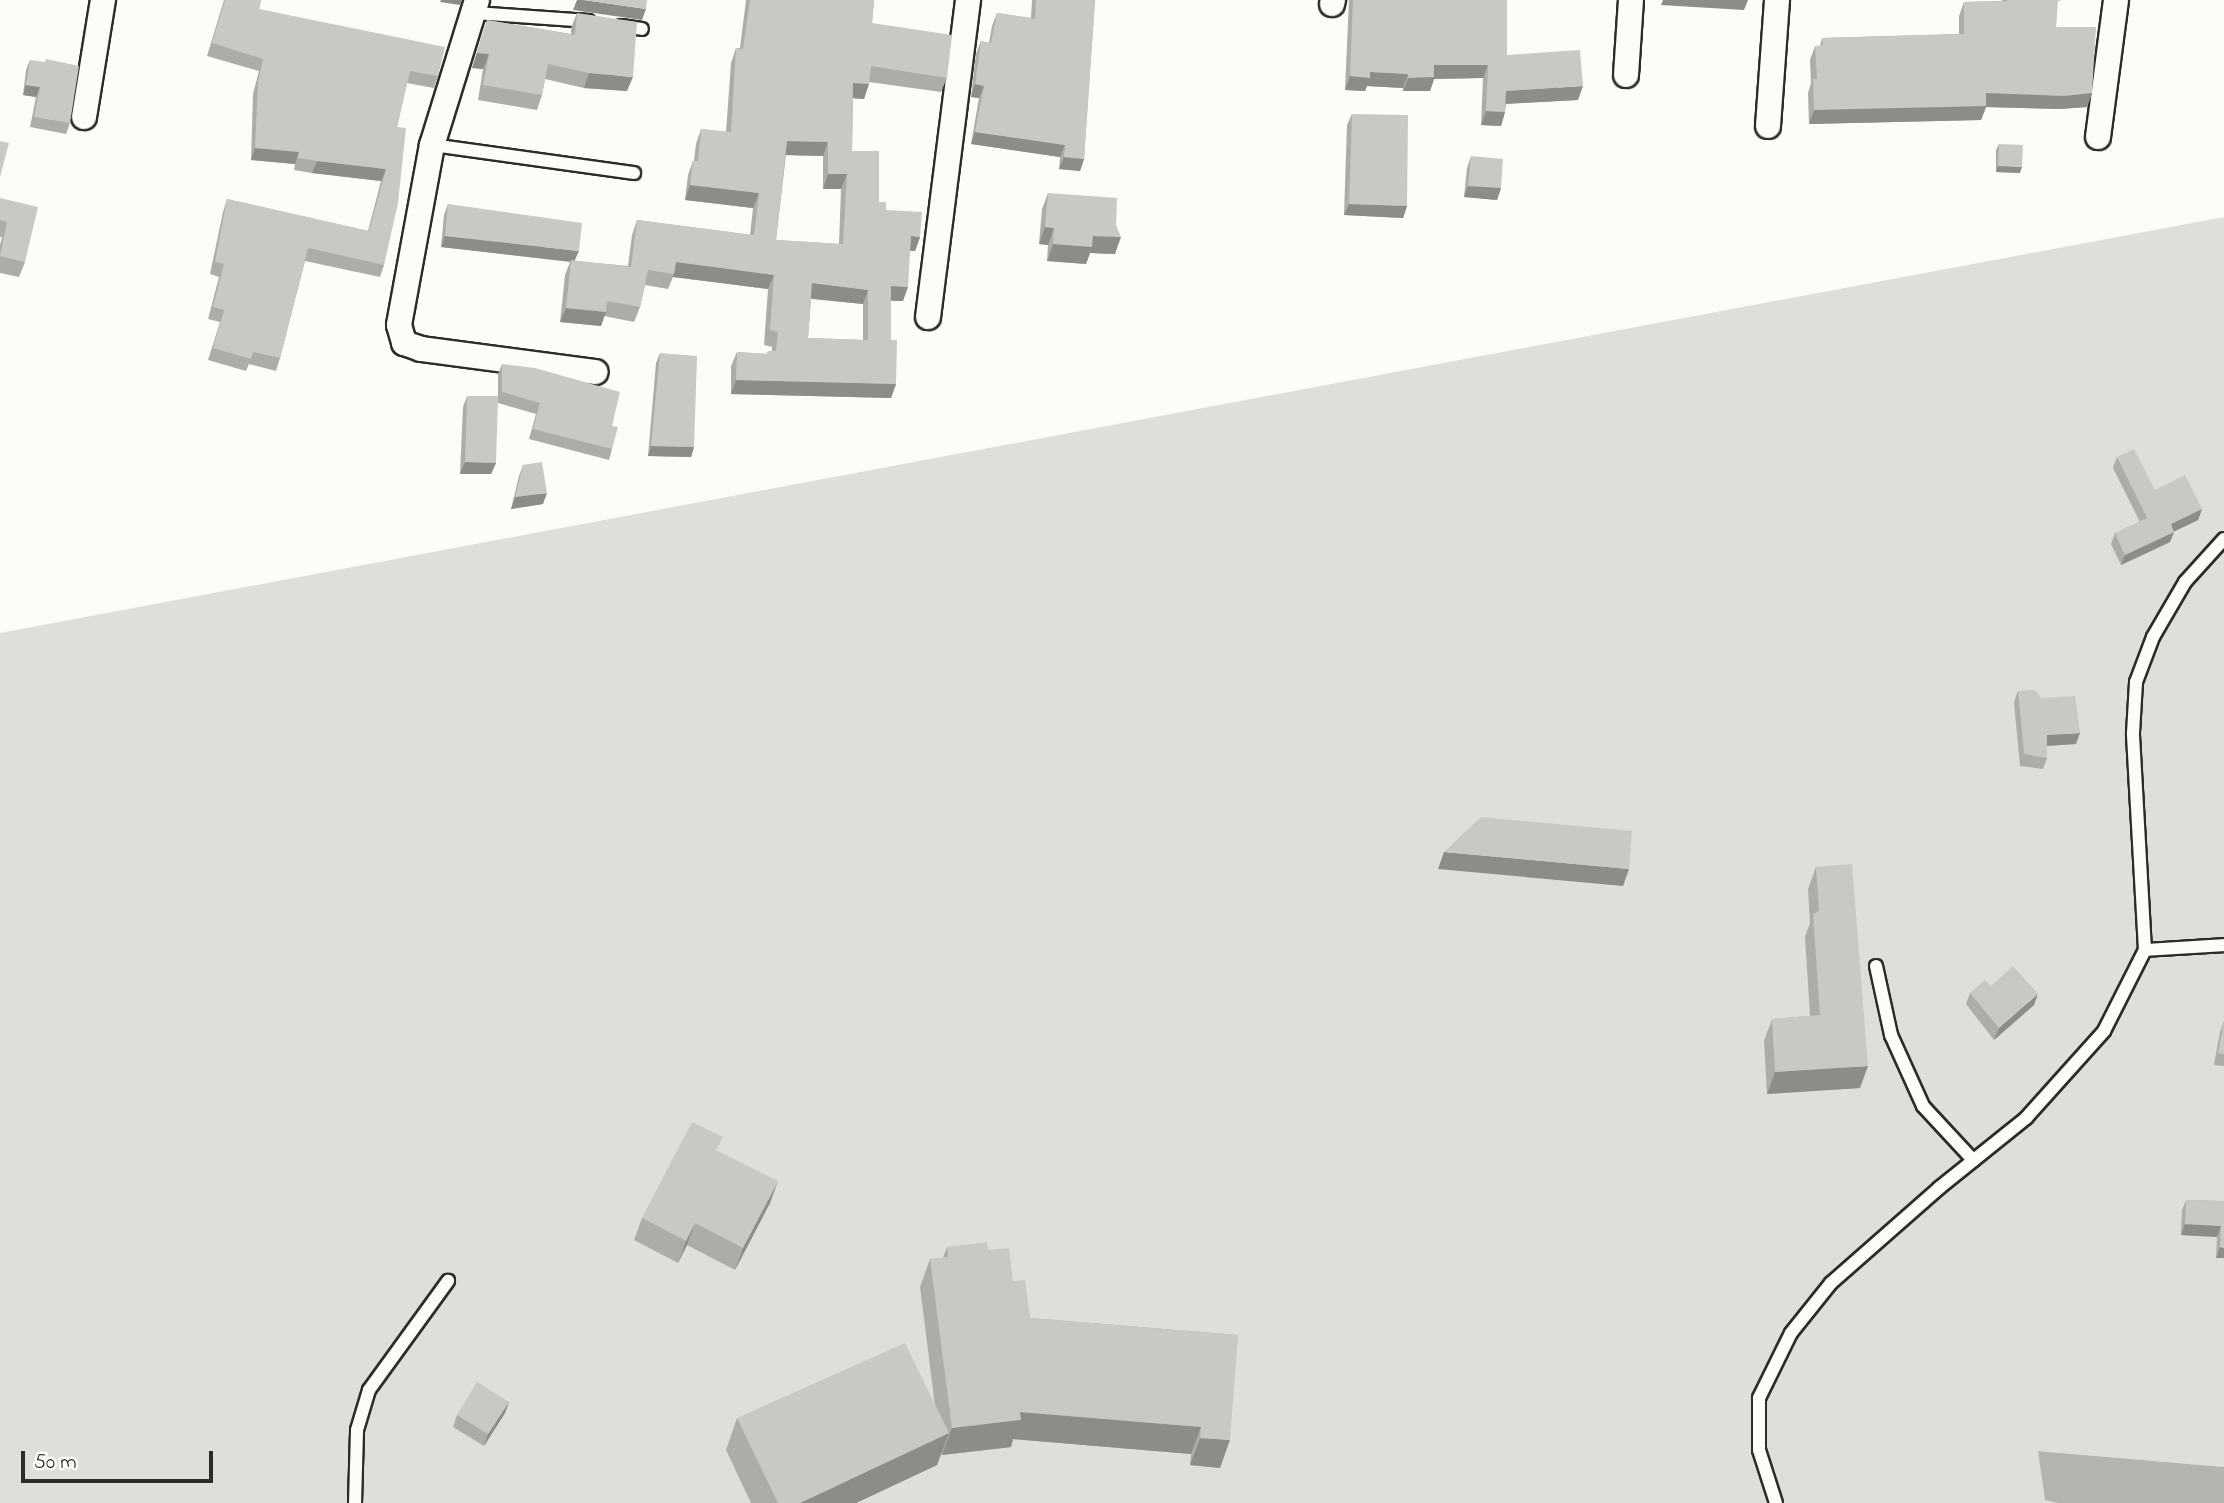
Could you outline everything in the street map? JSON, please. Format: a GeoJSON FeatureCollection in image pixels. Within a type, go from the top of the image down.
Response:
{"type":"FeatureCollection","features":[{"type":"Feature","properties":{"kind":"street"},"geometry":{"type":"LineString","coordinates":[[84,117],[103,0]]}},
{"type":"Feature","properties":{"kind":"street"},"geometry":{"type":"LineString","coordinates":[[928,317],[968,0]]}},
{"type":"Feature","properties":{"kind":"street"},"geometry":{"type":"LineString","coordinates":[[1626,75],[1631,0]]}},
{"type":"Feature","properties":{"kind":"street"},"geometry":{"type":"LineString","coordinates":[[1769,127],[1777,0]]}},
{"type":"Feature","properties":{"kind":"street"},"geometry":{"type":"LineString","coordinates":[[2098,137],[2116,0]]}},
{"type":"Feature","properties":{"kind":"street"},"geometry":{"type":"LineString","coordinates":[[476,7],[432,145],[399,325],[404,343],[421,349],[595,372]]}},
{"type":"Feature","properties":{"kind":"lane"},"geometry":{"type":"LineString","coordinates":[[476,7],[642,29]]}},
{"type":"Feature","properties":{"kind":"lane"},"geometry":{"type":"LineString","coordinates":[[432,145],[634,173]]}},
{"type":"Feature","properties":{"kind":"lane"},"geometry":{"type":"LineString","coordinates":[[1776,1503],[1759,1450],[1759,1398],[1791,1332],[1831,1283],[1973,1160],[2026,1118],[2104,1031],[2145,950],[2133,733],[2136,682],[2153,637],[2185,582],[2224,539]]}},
{"type":"Feature","properties":{"kind":"lane"},"geometry":{"type":"LineString","coordinates":[[2145,950],[2224,945]]}},
{"type":"Feature","properties":{"kind":"lane"},"geometry":{"type":"LineString","coordinates":[[1877,966],[1891,1035],[1923,1107],[1973,1160]]}},
{"type":"Feature","properties":{"kind":"lane"},"geometry":{"type":"LineString","coordinates":[[355,1503],[357,1430],[369,1390],[447,1281]]}},
{"type":"Feature","properties":{"kind":"shaded area"},"geometry":{"type":"Polygon","coordinates":[[[2224,217],[2224,1467],[2039,1451],[2045,1499],[2057,1503],[0,1503],[0,633],[2224,217]]]}},
{"type":"Feature","properties":{"kind":"shaded area"},"geometry":{"type":"Polygon","coordinates":[[[2038,1451],[2224,1467],[2224,1503],[2057,1503],[2045,1500],[2038,1451]]]}},
{"type":"Feature","properties":{"kind":"building"},"geometry":{"type":"Polygon","coordinates":[[[225,0],[261,0],[259,9],[445,47],[438,76],[410,71],[397,127],[406,128],[398,203],[384,265],[308,248],[280,358],[253,352],[251,359],[213,348],[224,310],[213,307],[224,264],[215,262],[227,199],[369,231],[386,169],[298,158],[299,152],[255,148],[258,82],[263,59],[212,43],[225,0]]]}},
{"type":"Feature","properties":{"kind":"building"},"geometry":{"type":"Polygon","coordinates":[[[584,0],[647,0],[646,9],[584,0]]]}},
{"type":"Feature","properties":{"kind":"building"},"geometry":{"type":"Polygon","coordinates":[[[750,0],[874,0],[872,23],[952,35],[947,78],[871,66],[869,84],[853,83],[852,151],[879,151],[879,202],[886,202],[886,210],[922,212],[920,237],[911,236],[908,287],[891,286],[891,340],[897,340],[896,384],[736,380],[737,352],[768,354],[768,351],[776,351],[778,332],[770,330],[774,275],[676,262],[674,274],[648,270],[640,307],[607,301],[606,312],[566,308],[571,260],[631,267],[637,220],[754,235],[759,193],[690,185],[693,161],[698,161],[701,129],[731,132],[736,48],[743,49],[750,0]],[[787,141],[776,240],[843,244],[847,174],[828,174],[828,142],[787,141]],[[812,283],[808,338],[868,340],[868,290],[812,283]]]}},
{"type":"Feature","properties":{"kind":"building"},"geometry":{"type":"Polygon","coordinates":[[[1036,0],[1095,0],[1084,159],[1064,157],[1065,145],[975,132],[984,86],[975,84],[981,41],[991,43],[997,13],[1035,19],[1036,0]]]}},
{"type":"Feature","properties":{"kind":"building"},"geometry":{"type":"Polygon","coordinates":[[[1353,0],[1507,0],[1507,55],[1580,50],[1583,86],[1506,91],[1505,112],[1486,111],[1488,65],[1434,65],[1434,77],[1408,78],[1408,74],[1370,72],[1370,78],[1350,76],[1353,0]]]}},
{"type":"Feature","properties":{"kind":"building"},"geometry":{"type":"Polygon","coordinates":[[[2058,0],[2056,27],[2096,27],[2092,93],[2064,96],[1986,93],[1986,106],[1814,110],[1813,79],[1817,79],[1815,46],[1823,45],[1822,38],[1964,34],[1964,2],[2058,0]]]}},
{"type":"Feature","properties":{"kind":"building"},"geometry":{"type":"Polygon","coordinates":[[[577,13],[637,22],[633,77],[589,73],[548,64],[542,95],[483,85],[489,54],[477,53],[487,20],[575,35],[577,13]]]}},
{"type":"Feature","properties":{"kind":"building"},"geometry":{"type":"Polygon","coordinates":[[[46,59],[79,66],[70,123],[34,117],[40,87],[26,85],[30,60],[45,62],[46,59]]]}},
{"type":"Feature","properties":{"kind":"building"},"geometry":{"type":"Polygon","coordinates":[[[1352,114],[1408,115],[1407,206],[1349,204],[1352,114]]]}},
{"type":"Feature","properties":{"kind":"building"},"geometry":{"type":"Polygon","coordinates":[[[0,141],[9,143],[0,177],[0,141]]]}},
{"type":"Feature","properties":{"kind":"building"},"geometry":{"type":"Polygon","coordinates":[[[1999,144],[2023,145],[2022,167],[1998,166],[1999,144]]]}},
{"type":"Feature","properties":{"kind":"building"},"geometry":{"type":"Polygon","coordinates":[[[1471,156],[1503,159],[1501,188],[1468,186],[1471,156]]]}},
{"type":"Feature","properties":{"kind":"building"},"geometry":{"type":"Polygon","coordinates":[[[1048,193],[1117,198],[1116,225],[1121,237],[1093,236],[1092,247],[1053,244],[1054,228],[1045,227],[1048,193]]]}},
{"type":"Feature","properties":{"kind":"building"},"geometry":{"type":"Polygon","coordinates":[[[0,198],[38,207],[25,262],[0,256],[7,222],[0,220],[0,198]]]}},
{"type":"Feature","properties":{"kind":"building"},"geometry":{"type":"Polygon","coordinates":[[[448,204],[582,223],[579,251],[445,236],[448,204]]]}},
{"type":"Feature","properties":{"kind":"building"},"geometry":{"type":"Polygon","coordinates":[[[660,353],[697,356],[694,447],[651,446],[660,353]]]}},
{"type":"Feature","properties":{"kind":"building"},"geometry":{"type":"Polygon","coordinates":[[[502,364],[535,368],[620,392],[612,426],[618,427],[612,449],[533,429],[540,403],[502,392],[502,364]]]}},
{"type":"Feature","properties":{"kind":"building"},"geometry":{"type":"Polygon","coordinates":[[[467,396],[498,396],[496,463],[465,462],[467,396]]]}},
{"type":"Feature","properties":{"kind":"building"},"geometry":{"type":"Polygon","coordinates":[[[2134,449],[2155,490],[2185,475],[2202,509],[2171,524],[2174,532],[2125,555],[2115,533],[2147,518],[2117,457],[2134,449]]]}},
{"type":"Feature","properties":{"kind":"building"},"geometry":{"type":"Polygon","coordinates":[[[542,462],[547,493],[515,497],[523,465],[542,462]]]}},
{"type":"Feature","properties":{"kind":"building"},"geometry":{"type":"Polygon","coordinates":[[[2035,690],[2041,698],[2075,696],[2080,733],[2047,735],[2047,758],[2024,754],[2018,691],[2035,690]]]}},
{"type":"Feature","properties":{"kind":"building"},"geometry":{"type":"Polygon","coordinates":[[[1481,817],[1632,831],[1629,869],[1444,852],[1481,817]]]}},
{"type":"Feature","properties":{"kind":"building"},"geometry":{"type":"Polygon","coordinates":[[[1852,864],[1868,1066],[1775,1072],[1772,1019],[1820,1015],[1813,914],[1819,911],[1816,867],[1852,864]]]}},
{"type":"Feature","properties":{"kind":"building"},"geometry":{"type":"Polygon","coordinates":[[[2013,966],[2038,994],[1999,1028],[1970,993],[1985,980],[1991,986],[2013,966]]]}},
{"type":"Feature","properties":{"kind":"building"},"geometry":{"type":"Polygon","coordinates":[[[2224,1022],[2224,1054],[2218,1053],[2224,1022]]]}},
{"type":"Feature","properties":{"kind":"building"},"geometry":{"type":"Polygon","coordinates":[[[692,1122],[723,1137],[716,1150],[778,1181],[743,1248],[695,1223],[686,1241],[642,1218],[692,1122]]]}},
{"type":"Feature","properties":{"kind":"building"},"geometry":{"type":"Polygon","coordinates":[[[2186,1200],[2224,1201],[2224,1248],[2220,1247],[2221,1226],[2185,1224],[2186,1200]]]}},
{"type":"Feature","properties":{"kind":"building"},"geometry":{"type":"Polygon","coordinates":[[[987,1242],[988,1250],[1009,1248],[1013,1281],[1025,1280],[1030,1318],[1238,1335],[1230,1440],[1200,1438],[1201,1427],[1020,1412],[1021,1420],[952,1428],[930,1259],[948,1257],[947,1247],[987,1242]]]}},
{"type":"Feature","properties":{"kind":"building"},"geometry":{"type":"Polygon","coordinates":[[[905,1343],[949,1433],[800,1503],[778,1503],[737,1418],[905,1343]]]}},
{"type":"Feature","properties":{"kind":"building"},"geometry":{"type":"Polygon","coordinates":[[[477,1382],[509,1402],[488,1434],[457,1415],[477,1382]]]}}]}
